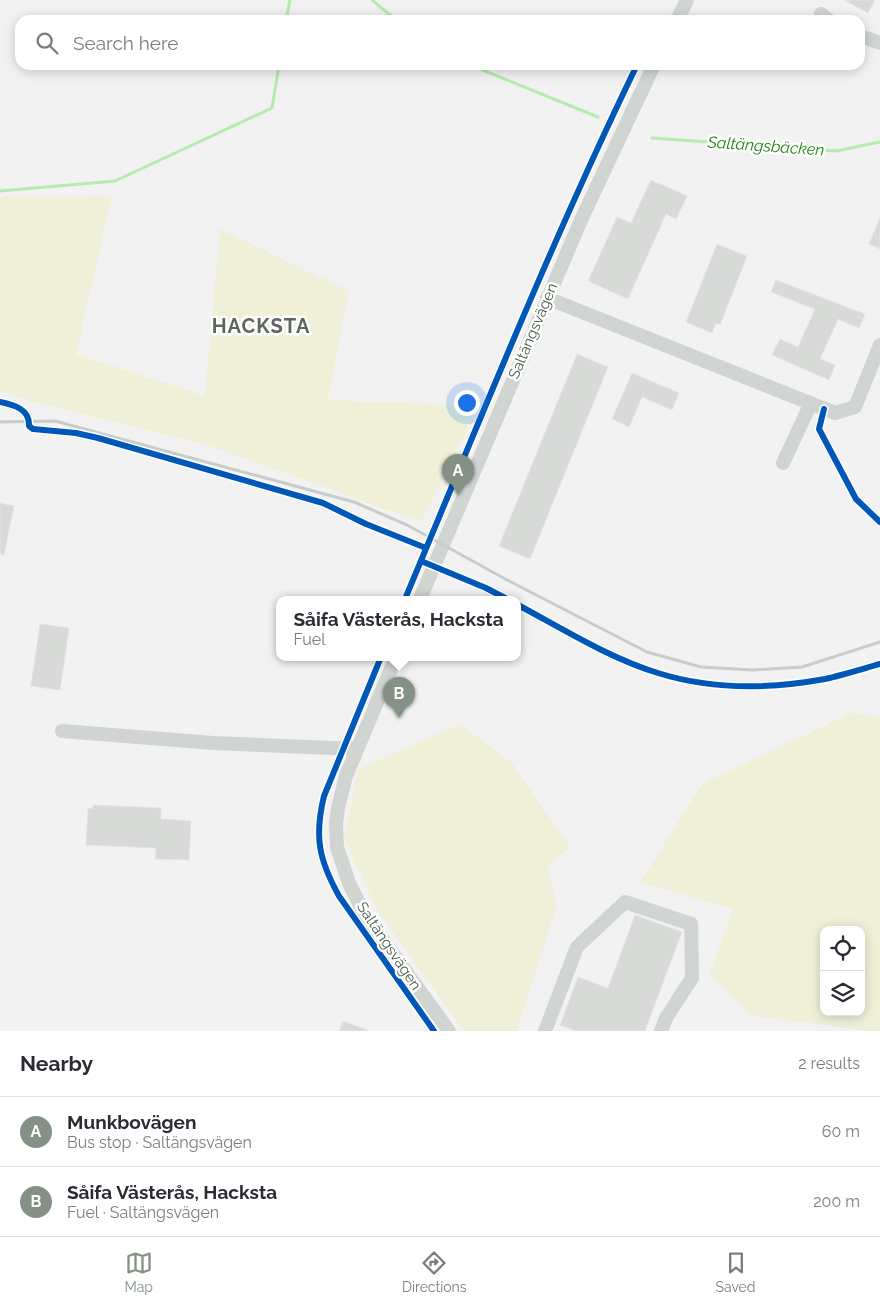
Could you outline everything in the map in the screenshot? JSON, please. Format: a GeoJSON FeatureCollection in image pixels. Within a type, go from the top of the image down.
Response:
{"type":"FeatureCollection","features":[{"type":"Feature","properties":{"kind":"street"},"geometry":{"type":"LineString","coordinates":[[680,15],[687,0]]}},
{"type":"Feature","properties":{"kind":"street"},"geometry":{"type":"LineString","coordinates":[[865,38],[880,43]]}},
{"type":"Feature","properties":{"kind":"street","name":"Saltängsvägen"},"geometry":{"type":"LineString","coordinates":[[421,596],[581,220],[652,70]]}},
{"type":"Feature","properties":{"kind":"street"},"geometry":{"type":"LineString","coordinates":[[547,298],[836,413],[855,406],[880,345]]}},
{"type":"Feature","properties":{"kind":"street"},"geometry":{"type":"LineString","coordinates":[[783,463],[812,403]]}},
{"type":"Feature","properties":{"kind":"street","name":"Saltängsvägen"},"geometry":{"type":"LineString","coordinates":[[394,661],[346,776],[338,808],[336,824],[337,847],[349,883],[365,915],[449,1031]]}},
{"type":"Feature","properties":{"kind":"street"},"geometry":{"type":"LineString","coordinates":[[62,731],[213,743],[357,748]]}},
{"type":"Feature","properties":{"kind":"street"},"geometry":{"type":"LineString","coordinates":[[545,1031],[577,947],[625,902],[691,924],[692,978],[666,1018],[661,1031]]}},
{"type":"Feature","properties":{"kind":"green space"},"geometry":{"type":"Polygon","coordinates":[[[112,196],[76,354],[205,396],[220,229],[349,291],[328,400],[479,406],[421,522],[213,447],[38,403],[0,391],[0,197],[112,196]]]}},
{"type":"Feature","properties":{"kind":"green space"},"geometry":{"type":"Polygon","coordinates":[[[854,712],[880,718],[880,1031],[863,1031],[751,1016],[710,974],[733,909],[640,882],[703,783],[854,712]]]}},
{"type":"Feature","properties":{"kind":"green space"},"geometry":{"type":"Polygon","coordinates":[[[460,724],[512,763],[570,847],[547,866],[557,905],[517,1031],[464,1031],[379,913],[344,839],[358,769],[460,724]]]}},
{"type":"Feature","properties":{"kind":"building"},"geometry":{"type":"Polygon","coordinates":[[[844,0],[875,0],[868,13],[844,0]]]}},
{"type":"Feature","properties":{"kind":"building"},"geometry":{"type":"Polygon","coordinates":[[[651,180],[687,196],[676,219],[666,214],[628,299],[588,281],[617,217],[631,223],[651,180]]]}},
{"type":"Feature","properties":{"kind":"building"},"geometry":{"type":"Polygon","coordinates":[[[880,218],[880,249],[869,244],[880,218]]]}},
{"type":"Feature","properties":{"kind":"building"},"geometry":{"type":"Polygon","coordinates":[[[717,244],[747,256],[720,325],[716,323],[712,333],[686,322],[717,244]]]}},
{"type":"Feature","properties":{"kind":"building"},"geometry":{"type":"Polygon","coordinates":[[[776,280],[865,314],[859,328],[838,319],[820,359],[835,365],[829,380],[772,355],[780,339],[798,347],[815,309],[771,292],[776,280]]]}},
{"type":"Feature","properties":{"kind":"building"},"geometry":{"type":"Polygon","coordinates":[[[577,354],[608,367],[530,559],[499,546],[577,354]]]}},
{"type":"Feature","properties":{"kind":"building"},"geometry":{"type":"Polygon","coordinates":[[[632,373],[679,393],[672,410],[642,397],[629,427],[612,419],[632,373]]]}},
{"type":"Feature","properties":{"kind":"building"},"geometry":{"type":"Polygon","coordinates":[[[0,503],[14,506],[4,555],[0,554],[0,503]]]}},
{"type":"Feature","properties":{"kind":"building"},"geometry":{"type":"Polygon","coordinates":[[[40,624],[69,628],[60,690],[31,686],[40,624]]]}},
{"type":"Feature","properties":{"kind":"building"},"geometry":{"type":"Polygon","coordinates":[[[93,805],[161,808],[161,819],[191,821],[189,860],[155,859],[156,848],[86,845],[88,808],[93,809],[93,805]]]}},
{"type":"Feature","properties":{"kind":"building"},"geometry":{"type":"Polygon","coordinates":[[[635,915],[682,932],[645,1031],[576,1031],[560,1025],[578,977],[608,988],[635,915]]]}},
{"type":"Feature","properties":{"kind":"building"},"geometry":{"type":"Polygon","coordinates":[[[343,1021],[367,1030],[367,1031],[339,1031],[343,1021]]]}},
{"type":"Feature","properties":{"kind":"waterway"},"geometry":{"type":"LineString","coordinates":[[287,15],[290,0]]}},
{"type":"Feature","properties":{"kind":"waterway","name":"Saltängsbäcken"},"geometry":{"type":"LineString","coordinates":[[372,0],[390,15]]}},
{"type":"Feature","properties":{"kind":"waterway"},"geometry":{"type":"LineString","coordinates":[[0,191],[115,181],[272,108],[278,70]]}},
{"type":"Feature","properties":{"kind":"waterway","name":"Saltängsbäcken"},"geometry":{"type":"LineString","coordinates":[[482,70],[598,117]]}},
{"type":"Feature","properties":{"kind":"waterway","name":"Saltängsbäcken"},"geometry":{"type":"LineString","coordinates":[[652,138],[836,151],[880,142]]}},
{"type":"Feature","properties":{"kind":"railway"},"geometry":{"type":"LineString","coordinates":[[0,422],[55,421],[354,502],[407,525],[509,581],[647,652],[701,667],[752,670],[802,667],[880,642]]}},
{"type":"Feature","properties":{"kind":"cycle path"},"geometry":{"type":"LineString","coordinates":[[406,596],[575,197],[635,70]]}},
{"type":"Feature","properties":{"kind":"cycle path"},"geometry":{"type":"LineString","coordinates":[[0,402],[16,406],[24,412],[29,420],[29,426],[33,429],[76,433],[98,438],[323,503],[366,524],[426,548]]}},
{"type":"Feature","properties":{"kind":"cycle path"},"geometry":{"type":"LineString","coordinates":[[824,409],[819,429],[856,499],[880,522]]}},
{"type":"Feature","properties":{"kind":"cycle path"},"geometry":{"type":"LineString","coordinates":[[421,561],[501,596]]}},
{"type":"Feature","properties":{"kind":"cycle path"},"geometry":{"type":"LineString","coordinates":[[521,607],[586,642],[640,667],[678,679],[699,683],[741,686],[783,685],[825,679],[880,664]]}},
{"type":"Feature","properties":{"kind":"cycle path"},"geometry":{"type":"LineString","coordinates":[[379,661],[324,796],[319,824],[320,848],[327,871],[339,896],[434,1031]]}},
{"type":"Feature","properties":{"kind":"place","name":"Munkbovägen"},"geometry":{"type":"Point","coordinates":[458,495]}},
{"type":"Feature","properties":{"kind":"place","name":"Såifa Västerås, Hacksta"},"geometry":{"type":"Point","coordinates":[399,718]}},
{"type":"Feature","properties":{"kind":"district","name":"HACKSTA"},"geometry":{"type":"Point","coordinates":[261,326]}}]}
